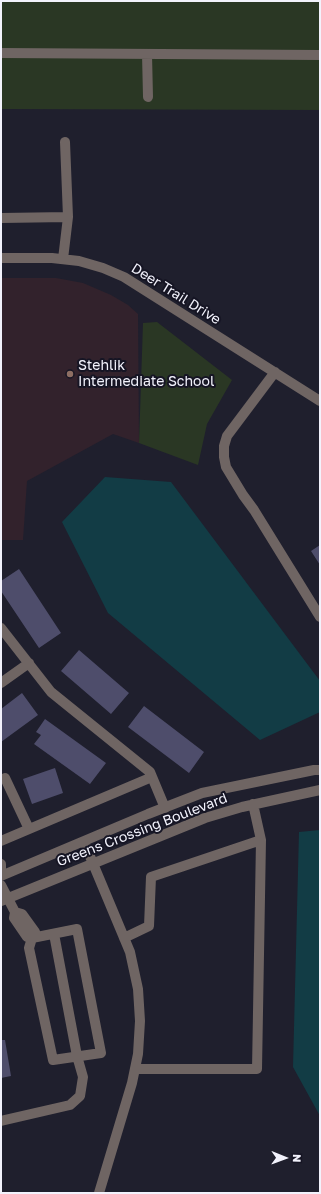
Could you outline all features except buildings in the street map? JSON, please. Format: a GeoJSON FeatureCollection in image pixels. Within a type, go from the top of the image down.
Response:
{"type":"FeatureCollection","features":[{"type":"Feature","properties":{"kind":"street"},"geometry":{"type":"LineString","coordinates":[[1,53],[320,55]]}},
{"type":"Feature","properties":{"kind":"street"},"geometry":{"type":"LineString","coordinates":[[147,54],[148,97]]}},
{"type":"Feature","properties":{"kind":"street"},"geometry":{"type":"LineString","coordinates":[[63,259],[68,217],[65,142]]}},
{"type":"Feature","properties":{"kind":"street"},"geometry":{"type":"LineString","coordinates":[[1,218],[68,217]]}},
{"type":"Feature","properties":{"kind":"street","name":"Deer Trail Drive"},"geometry":{"type":"LineString","coordinates":[[1,258],[52,258],[79,261],[103,268],[124,277],[320,401]]}},
{"type":"Feature","properties":{"kind":"street"},"geometry":{"type":"LineString","coordinates":[[275,372],[227,436],[224,446],[224,457],[226,467],[236,484],[258,516],[320,617]]}},
{"type":"Feature","properties":{"kind":"street"},"geometry":{"type":"LineString","coordinates":[[1,628],[52,692],[150,772],[165,808]]}},
{"type":"Feature","properties":{"kind":"street"},"geometry":{"type":"LineString","coordinates":[[1,683],[29,663]]}},
{"type":"Feature","properties":{"kind":"street","name":"Greens Crossing Boulevard"},"geometry":{"type":"LineString","coordinates":[[1,876],[202,794],[320,770]]}},
{"type":"Feature","properties":{"kind":"street"},"geometry":{"type":"LineString","coordinates":[[1,841],[152,777]]}},
{"type":"Feature","properties":{"kind":"street"},"geometry":{"type":"LineString","coordinates":[[5,778],[25,831]]}},
{"type":"Feature","properties":{"kind":"street","name":"Greens Crossing Boulevard"},"geometry":{"type":"LineString","coordinates":[[4,900],[205,818],[253,804],[320,790]]}},
{"type":"Feature","properties":{"kind":"street"},"geometry":{"type":"LineString","coordinates":[[135,1068],[258,1069],[261,840],[253,804]]}},
{"type":"Feature","properties":{"kind":"street"},"geometry":{"type":"LineString","coordinates":[[124,938],[149,926],[151,877],[261,840]]}},
{"type":"Feature","properties":{"kind":"street"},"geometry":{"type":"LineString","coordinates":[[84,842],[130,952],[138,989],[140,1021],[138,1054],[132,1083],[99,1193]]}},
{"type":"Feature","properties":{"kind":"street"},"geometry":{"type":"LineString","coordinates":[[1,864],[1,872]]}},
{"type":"Feature","properties":{"kind":"street"},"geometry":{"type":"LineString","coordinates":[[1,885],[4,900],[15,912],[22,914],[35,932],[32,938],[29,948],[53,1060],[102,1053],[78,929],[32,938]]}},
{"type":"Feature","properties":{"kind":"street"},"geometry":{"type":"LineString","coordinates":[[1,1121],[70,1105],[80,1096],[83,1077],[77,1056],[54,934]]}},
{"type":"Feature","properties":{"kind":"shaded area"},"geometry":{"type":"Polygon","coordinates":[[[1,1],[320,1],[320,110],[1,109],[1,1]]]}},
{"type":"Feature","properties":{"kind":"shaded area","name":"Stehlik Intermediate School"},"geometry":{"type":"Polygon","coordinates":[[[1,278],[56,278],[83,283],[111,295],[128,305],[138,314],[139,443],[113,434],[27,481],[23,540],[1,540],[1,278]]]}},
{"type":"Feature","properties":{"kind":"shaded area"},"geometry":{"type":"Polygon","coordinates":[[[157,322],[232,380],[207,424],[198,465],[139,443],[143,323],[157,322]]]}},
{"type":"Feature","properties":{"kind":"shaded area"},"geometry":{"type":"Polygon","coordinates":[[[105,477],[171,482],[320,681],[320,712],[260,740],[108,613],[62,522],[105,477]]]}},
{"type":"Feature","properties":{"kind":"shaded area"},"geometry":{"type":"Polygon","coordinates":[[[320,830],[320,1116],[293,1067],[299,832],[320,830]]]}},
{"type":"Feature","properties":{"kind":"place","name":"Stehlik Intermediate School"},"geometry":{"type":"Point","coordinates":[70,374]}}]}
